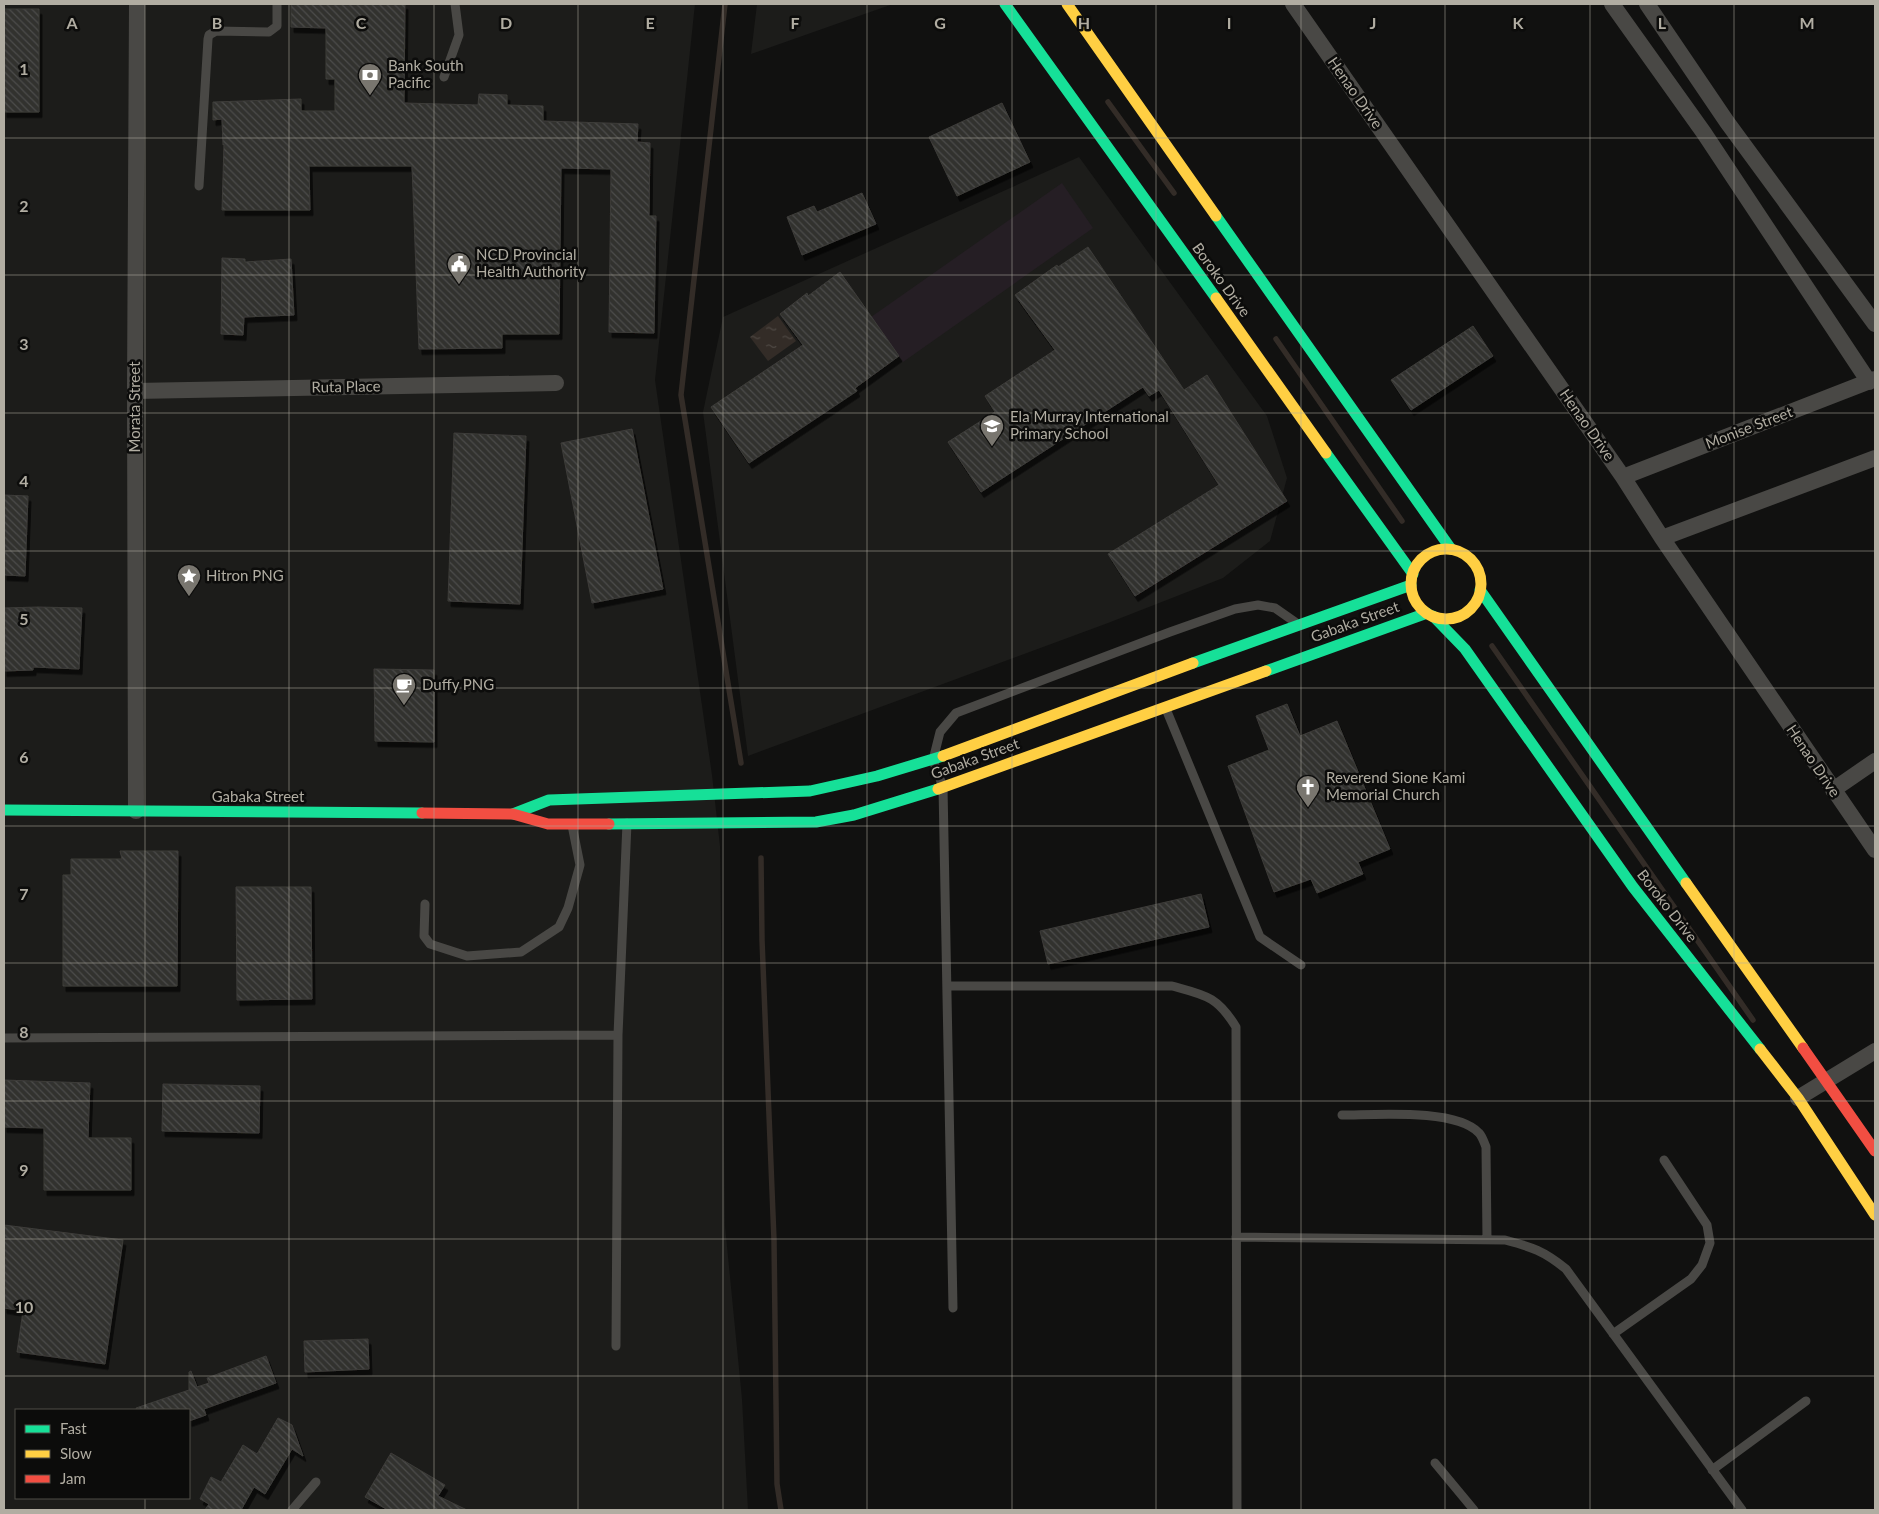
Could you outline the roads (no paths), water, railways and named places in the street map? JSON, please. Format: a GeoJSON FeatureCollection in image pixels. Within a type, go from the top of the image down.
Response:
{"type":"FeatureCollection","features":[{"type":"Feature","properties":{"kind":"main road","name":"Boroko Drive"},"geometry":{"type":"LineString","coordinates":[[1004,4],[1412,580]]}},
{"type":"Feature","properties":{"kind":"main road"},"geometry":{"type":"LineString","coordinates":[[1067,4],[1451,549]]}},
{"type":"Feature","properties":{"kind":"main road"},"geometry":{"type":"LineString","coordinates":[[1442,549],[1451,549],[1471,559],[1477,568],[1480,590],[1473,606],[1466,612],[1450,618],[1430,614],[1416,601],[1412,580],[1418,563],[1426,555],[1442,549]]}},
{"type":"Feature","properties":{"kind":"main road","name":"Gabaka Street"},"geometry":{"type":"LineString","coordinates":[[513,814],[550,800],[810,791],[847,785],[933,760],[1412,580]]}},
{"type":"Feature","properties":{"kind":"main road","name":"Boroko Drive"},"geometry":{"type":"LineString","coordinates":[[1480,590],[1875,1151]]}},
{"type":"Feature","properties":{"kind":"main road","name":"Boroko Drive"},"geometry":{"type":"LineString","coordinates":[[1430,614],[1465,649],[1633,887],[1798,1098],[1875,1215]]}},
{"type":"Feature","properties":{"kind":"main road","name":"Gabaka Street"},"geometry":{"type":"LineString","coordinates":[[4,810],[513,814],[548,824],[816,822],[854,816],[944,787],[1430,614]]}},
{"type":"Feature","properties":{"kind":"street","name":"Morata Street"},"geometry":{"type":"LineString","coordinates":[[136,811],[135,391],[137,4]]}},
{"type":"Feature","properties":{"kind":"street","name":"Henao Drive"},"geometry":{"type":"LineString","coordinates":[[1293,4],[1623,477],[1662,538],[1875,850]]}},
{"type":"Feature","properties":{"kind":"street"},"geometry":{"type":"LineString","coordinates":[[1612,4],[1704,133],[1872,381]]}},
{"type":"Feature","properties":{"kind":"street"},"geometry":{"type":"LineString","coordinates":[[1647,4],[1727,122],[1875,324]]}},
{"type":"Feature","properties":{"kind":"street","name":"Monise Street"},"geometry":{"type":"LineString","coordinates":[[1623,477],[1872,381]]}},
{"type":"Feature","properties":{"kind":"street","name":"Ruta Place"},"geometry":{"type":"LineString","coordinates":[[135,391],[556,383]]}},
{"type":"Feature","properties":{"kind":"street"},"geometry":{"type":"LineString","coordinates":[[1662,538],[1875,458]]}},
{"type":"Feature","properties":{"kind":"street"},"geometry":{"type":"LineString","coordinates":[[1833,790],[1875,761]]}},
{"type":"Feature","properties":{"kind":"street"},"geometry":{"type":"LineString","coordinates":[[1798,1098],[1875,1052]]}},
{"type":"Feature","properties":{"kind":"lane"},"geometry":{"type":"LineString","coordinates":[[199,186],[209,35],[216,31],[269,32],[274,30],[277,26],[277,4]]}},
{"type":"Feature","properties":{"kind":"lane"},"geometry":{"type":"LineString","coordinates":[[444,77],[459,34],[455,4]]}},
{"type":"Feature","properties":{"kind":"lane"},"geometry":{"type":"LineString","coordinates":[[953,1308],[944,787],[933,760],[940,732],[956,713],[1235,609],[1258,606],[1275,608],[1297,624]]}},
{"type":"Feature","properties":{"kind":"lane"},"geometry":{"type":"LineString","coordinates":[[1165,707],[1260,937],[1301,965]]}},
{"type":"Feature","properties":{"kind":"lane"},"geometry":{"type":"LineString","coordinates":[[616,1346],[618,1035],[627,823]]}},
{"type":"Feature","properties":{"kind":"lane"},"geometry":{"type":"LineString","coordinates":[[424,904],[424,936],[430,944],[466,956],[521,952],[559,927],[568,908],[580,865],[572,824]]}},
{"type":"Feature","properties":{"kind":"lane"},"geometry":{"type":"LineString","coordinates":[[947,986],[1172,986],[1205,995],[1219,1004],[1236,1027],[1237,1510]]}},
{"type":"Feature","properties":{"kind":"lane"},"geometry":{"type":"LineString","coordinates":[[4,1038],[618,1035]]}},
{"type":"Feature","properties":{"kind":"lane"},"geometry":{"type":"LineString","coordinates":[[1342,1115],[1434,1116],[1468,1124],[1480,1133],[1486,1147],[1487,1240]]}},
{"type":"Feature","properties":{"kind":"lane"},"geometry":{"type":"LineString","coordinates":[[1613,1334],[1691,1279],[1702,1265],[1710,1243],[1707,1226],[1664,1160]]}},
{"type":"Feature","properties":{"kind":"lane"},"geometry":{"type":"LineString","coordinates":[[1236,1237],[1505,1240],[1527,1246],[1548,1255],[1566,1269],[1742,1510]]}},
{"type":"Feature","properties":{"kind":"lane"},"geometry":{"type":"LineString","coordinates":[[1712,1470],[1806,1401]]}},
{"type":"Feature","properties":{"kind":"lane"},"geometry":{"type":"LineString","coordinates":[[1435,1463],[1474,1510]]}},
{"type":"Feature","properties":{"kind":"lane"},"geometry":{"type":"LineString","coordinates":[[292,1510],[316,1482]]}},
{"type":"Feature","properties":{"kind":"water"},"geometry":{"type":"Polygon","coordinates":[[[778,316],[796,341],[768,361],[750,337],[778,316]]]}},
{"type":"Feature","properties":{"kind":"waterway"},"geometry":{"type":"LineString","coordinates":[[725,4],[681,395],[741,763]]}},
{"type":"Feature","properties":{"kind":"waterway"},"geometry":{"type":"LineString","coordinates":[[1108,102],[1174,193]]}},
{"type":"Feature","properties":{"kind":"waterway"},"geometry":{"type":"LineString","coordinates":[[1276,339],[1402,521]]}},
{"type":"Feature","properties":{"kind":"waterway"},"geometry":{"type":"LineString","coordinates":[[1492,646],[1753,1020]]}},
{"type":"Feature","properties":{"kind":"waterway"},"geometry":{"type":"LineString","coordinates":[[761,858],[762,940],[774,1240],[777,1484],[781,1510]]}},
{"type":"Feature","properties":{"kind":"place","name":"Bank South Pacific"},"geometry":{"type":"Point","coordinates":[370,96]}},
{"type":"Feature","properties":{"kind":"place","name":"NCD Provincial Health Authority"},"geometry":{"type":"Point","coordinates":[459,285]}},
{"type":"Feature","properties":{"kind":"place","name":"Ela Murray International Primary School"},"geometry":{"type":"Point","coordinates":[992,447]}},
{"type":"Feature","properties":{"kind":"place","name":"Hitron PNG"},"geometry":{"type":"Point","coordinates":[189,597]}},
{"type":"Feature","properties":{"kind":"place","name":"Duffy PNG"},"geometry":{"type":"Point","coordinates":[404,706]}},
{"type":"Feature","properties":{"kind":"place","name":"Reverend Sione Kami Memorial Church"},"geometry":{"type":"Point","coordinates":[1308,808]}}]}
